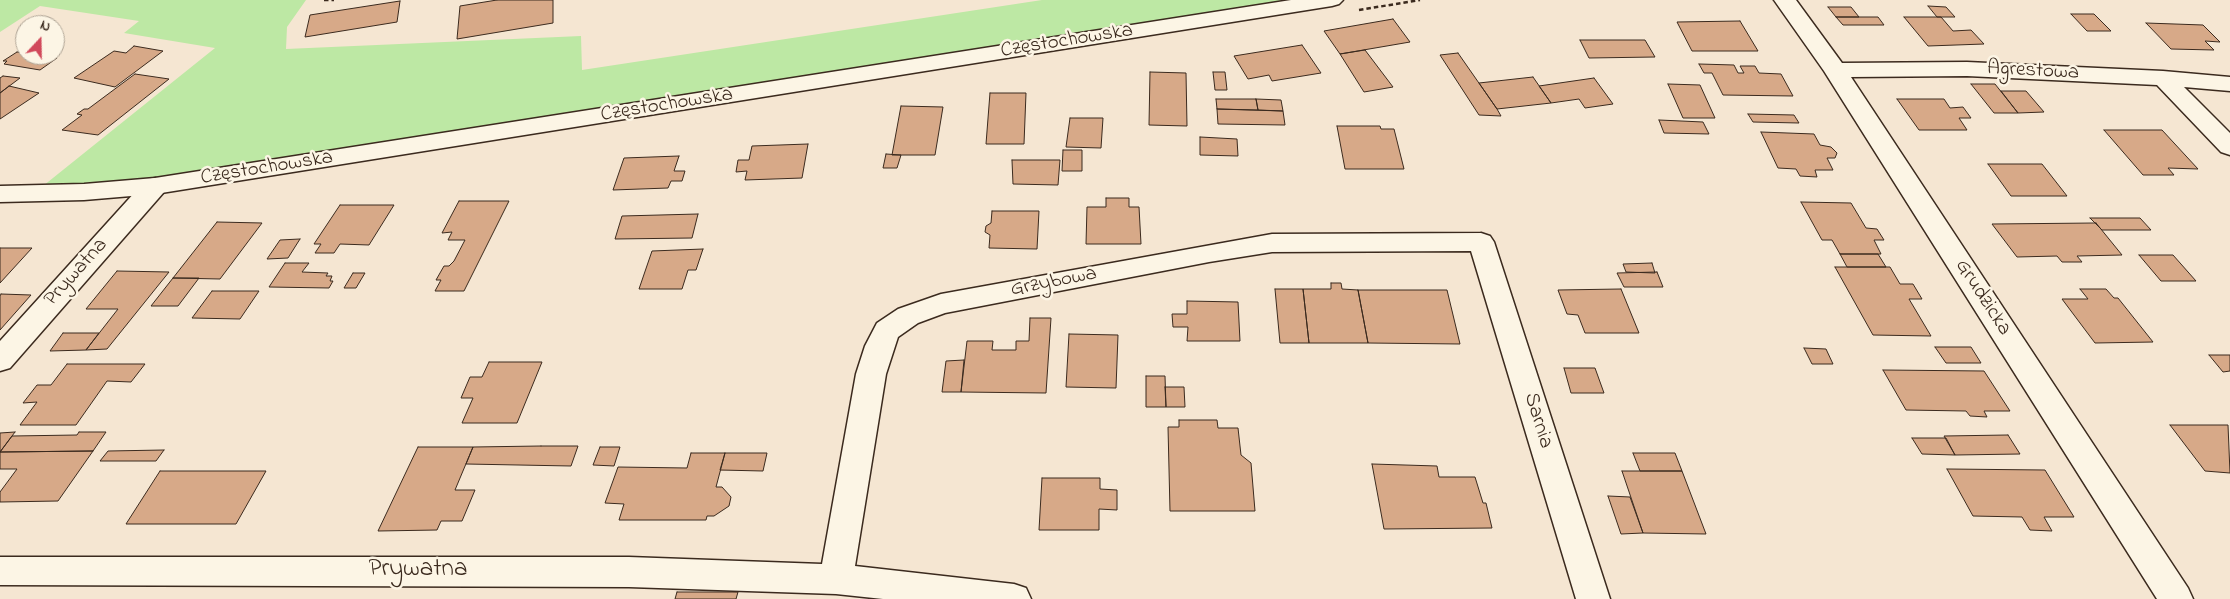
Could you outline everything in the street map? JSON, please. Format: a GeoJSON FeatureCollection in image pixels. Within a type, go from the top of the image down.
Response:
{"type":"FeatureCollection","features":[{"type":"Feature","properties":{"kind":"street","name":"Częstochowska"},"geometry":{"type":"LineString","coordinates":[[0,194],[84,192],[155,186],[1332,0]]}},
{"type":"Feature","properties":{"kind":"street","name":"Grudzicka"},"geometry":{"type":"LineString","coordinates":[[1785,0],[1835,70],[2176,599]]}},
{"type":"Feature","properties":{"kind":"street","name":"Agrestowa"},"geometry":{"type":"LineString","coordinates":[[1835,70],[1967,69],[2163,78],[2230,84]]}},
{"type":"Feature","properties":{"kind":"street"},"geometry":{"type":"LineString","coordinates":[[2163,78],[2230,147]]}},
{"type":"Feature","properties":{"kind":"street","name":"Prywatna"},"geometry":{"type":"LineString","coordinates":[[0,360],[155,186]]}},
{"type":"Feature","properties":{"kind":"street","name":"Grzybowa"},"geometry":{"type":"LineString","coordinates":[[836,579],[871,374],[887,330],[908,316],[941,304],[1209,253],[1272,243],[1481,242]]}},
{"type":"Feature","properties":{"kind":"street","name":"Sarnia"},"geometry":{"type":"LineString","coordinates":[[1481,242],[1593,599]]}},
{"type":"Feature","properties":{"kind":"street","name":"Prywatna"},"geometry":{"type":"LineString","coordinates":[[0,571],[629,572],[836,579],[1014,599]]}},
{"type":"Feature","properties":{"kind":"path"},"geometry":{"type":"LineString","coordinates":[[324,0],[334,0]]}},
{"type":"Feature","properties":{"kind":"green space"},"geometry":{"type":"Polygon","coordinates":[[[0,0],[306,0],[287,27],[286,49],[581,36],[582,70],[1042,0],[1332,0],[321,160],[33,194],[215,48],[124,33],[139,21],[40,6],[26,15],[15,15],[15,22],[0,32],[0,0]]]}},
{"type":"Feature","properties":{"kind":"building"},"geometry":{"type":"Polygon","coordinates":[[[497,0],[553,0],[553,23],[457,39],[460,6],[497,0]]]}},
{"type":"Feature","properties":{"kind":"building"},"geometry":{"type":"Polygon","coordinates":[[[400,1],[397,22],[305,37],[310,15],[400,1]]]}},
{"type":"Feature","properties":{"kind":"building"},"geometry":{"type":"Polygon","coordinates":[[[1928,6],[1946,7],[1955,17],[1937,17],[1928,6]]]}},
{"type":"Feature","properties":{"kind":"building"},"geometry":{"type":"Polygon","coordinates":[[[1828,7],[1851,7],[1859,17],[1836,17],[1828,7]]]}},
{"type":"Feature","properties":{"kind":"building"},"geometry":{"type":"Polygon","coordinates":[[[2071,14],[2094,14],[2111,31],[2087,31],[2071,14]]]}},
{"type":"Feature","properties":{"kind":"building"},"geometry":{"type":"Polygon","coordinates":[[[1836,17],[1878,17],[1884,25],[1843,25],[1836,17]]]}},
{"type":"Feature","properties":{"kind":"building"},"geometry":{"type":"Polygon","coordinates":[[[1904,17],[1941,17],[1953,31],[1971,30],[1984,44],[1928,46],[1904,17]]]}},
{"type":"Feature","properties":{"kind":"building"},"geometry":{"type":"Polygon","coordinates":[[[1393,19],[1410,42],[1340,54],[1324,31],[1393,19]]]}},
{"type":"Feature","properties":{"kind":"building"},"geometry":{"type":"Polygon","coordinates":[[[1740,21],[1758,51],[1692,51],[1677,22],[1740,21]]]}},
{"type":"Feature","properties":{"kind":"building"},"geometry":{"type":"Polygon","coordinates":[[[2146,23],[2203,25],[2220,42],[2205,41],[2214,50],[2171,49],[2146,23]]]}},
{"type":"Feature","properties":{"kind":"building"},"geometry":{"type":"Polygon","coordinates":[[[1580,40],[1645,40],[1655,57],[1589,58],[1580,40]]]}},
{"type":"Feature","properties":{"kind":"building"},"geometry":{"type":"Polygon","coordinates":[[[1302,45],[1321,73],[1272,81],[1269,75],[1248,79],[1234,56],[1302,45]]]}},
{"type":"Feature","properties":{"kind":"building"},"geometry":{"type":"Polygon","coordinates":[[[134,46],[163,51],[115,87],[74,78],[114,51],[126,53],[134,46]]]}},
{"type":"Feature","properties":{"kind":"building"},"geometry":{"type":"Polygon","coordinates":[[[1365,50],[1393,87],[1364,92],[1340,54],[1365,50]]]}},
{"type":"Feature","properties":{"kind":"building"},"geometry":{"type":"Polygon","coordinates":[[[15,53],[15,65],[47,65],[40,70],[4,64],[7,61],[3,61],[15,53]]]}},
{"type":"Feature","properties":{"kind":"building"},"geometry":{"type":"Polygon","coordinates":[[[1458,53],[1501,116],[1479,115],[1440,55],[1458,53]]]}},
{"type":"Feature","properties":{"kind":"building"},"geometry":{"type":"Polygon","coordinates":[[[1699,64],[1734,65],[1738,73],[1744,73],[1740,66],[1755,66],[1759,73],[1781,74],[1793,96],[1723,95],[1712,73],[1704,73],[1699,64]]]}},
{"type":"Feature","properties":{"kind":"building"},"geometry":{"type":"Polygon","coordinates":[[[1150,72],[1186,73],[1187,126],[1149,125],[1150,72]]]}},
{"type":"Feature","properties":{"kind":"building"},"geometry":{"type":"Polygon","coordinates":[[[1213,72],[1225,72],[1227,90],[1215,90],[1213,72]]]}},
{"type":"Feature","properties":{"kind":"building"},"geometry":{"type":"Polygon","coordinates":[[[135,74],[169,79],[98,135],[62,130],[82,115],[77,114],[84,109],[88,109],[135,74]]]}},
{"type":"Feature","properties":{"kind":"building"},"geometry":{"type":"Polygon","coordinates":[[[3,76],[20,78],[0,93],[0,78],[3,76]]]}},
{"type":"Feature","properties":{"kind":"building"},"geometry":{"type":"Polygon","coordinates":[[[1533,77],[1551,103],[1497,109],[1479,83],[1533,77]]]}},
{"type":"Feature","properties":{"kind":"building"},"geometry":{"type":"Polygon","coordinates":[[[1594,78],[1613,104],[1585,108],[1579,99],[1551,103],[1539,86],[1594,78]]]}},
{"type":"Feature","properties":{"kind":"building"},"geometry":{"type":"Polygon","coordinates":[[[1668,84],[1700,85],[1715,118],[1683,118],[1668,84]]]}},
{"type":"Feature","properties":{"kind":"building"},"geometry":{"type":"Polygon","coordinates":[[[1971,84],[1995,84],[2018,113],[1994,113],[1971,84]]]}},
{"type":"Feature","properties":{"kind":"building"},"geometry":{"type":"Polygon","coordinates":[[[9,86],[39,93],[0,119],[0,93],[9,86]]]}},
{"type":"Feature","properties":{"kind":"building"},"geometry":{"type":"Polygon","coordinates":[[[2001,91],[2026,91],[2044,112],[2018,113],[2001,91]]]}},
{"type":"Feature","properties":{"kind":"building"},"geometry":{"type":"Polygon","coordinates":[[[990,93],[1026,93],[1024,144],[986,144],[990,93]]]}},
{"type":"Feature","properties":{"kind":"building"},"geometry":{"type":"Polygon","coordinates":[[[1216,99],[1256,99],[1258,110],[1217,109],[1216,99]]]}},
{"type":"Feature","properties":{"kind":"building"},"geometry":{"type":"Polygon","coordinates":[[[1256,99],[1281,100],[1283,111],[1258,110],[1256,99]]]}},
{"type":"Feature","properties":{"kind":"building"},"geometry":{"type":"Polygon","coordinates":[[[1897,99],[1944,99],[1950,108],[1963,107],[1971,118],[1959,118],[1967,130],[1919,130],[1897,99]]]}},
{"type":"Feature","properties":{"kind":"building"},"geometry":{"type":"Polygon","coordinates":[[[901,106],[943,107],[935,155],[892,155],[901,106]]]}},
{"type":"Feature","properties":{"kind":"building"},"geometry":{"type":"Polygon","coordinates":[[[1217,109],[1283,111],[1285,125],[1218,124],[1217,109]]]}},
{"type":"Feature","properties":{"kind":"building"},"geometry":{"type":"Polygon","coordinates":[[[1748,114],[1794,115],[1799,123],[1753,122],[1748,114]]]}},
{"type":"Feature","properties":{"kind":"building"},"geometry":{"type":"Polygon","coordinates":[[[1070,118],[1103,118],[1101,148],[1066,147],[1070,118]]]}},
{"type":"Feature","properties":{"kind":"building"},"geometry":{"type":"Polygon","coordinates":[[[1659,120],[1703,122],[1709,134],[1664,133],[1659,120]]]}},
{"type":"Feature","properties":{"kind":"building"},"geometry":{"type":"Polygon","coordinates":[[[1337,126],[1380,126],[1381,129],[1394,129],[1404,169],[1345,169],[1337,126]]]}},
{"type":"Feature","properties":{"kind":"building"},"geometry":{"type":"Polygon","coordinates":[[[2104,130],[2162,130],[2198,169],[2168,168],[2174,175],[2143,175],[2104,130]]]}},
{"type":"Feature","properties":{"kind":"building"},"geometry":{"type":"Polygon","coordinates":[[[1761,132],[1814,134],[1820,145],[1831,147],[1837,153],[1835,158],[1827,158],[1833,170],[1815,170],[1817,177],[1800,176],[1796,169],[1778,168],[1761,132]]]}},
{"type":"Feature","properties":{"kind":"building"},"geometry":{"type":"Polygon","coordinates":[[[1200,137],[1237,139],[1238,156],[1200,155],[1200,137]]]}},
{"type":"Feature","properties":{"kind":"building"},"geometry":{"type":"Polygon","coordinates":[[[808,144],[802,178],[745,180],[747,171],[736,172],[738,160],[749,160],[752,146],[808,144]]]}},
{"type":"Feature","properties":{"kind":"building"},"geometry":{"type":"Polygon","coordinates":[[[1063,150],[1082,150],[1082,171],[1062,171],[1063,150]]]}},
{"type":"Feature","properties":{"kind":"building"},"geometry":{"type":"Polygon","coordinates":[[[886,154],[901,155],[897,168],[883,168],[886,154]]]}},
{"type":"Feature","properties":{"kind":"building"},"geometry":{"type":"Polygon","coordinates":[[[679,156],[674,171],[685,171],[682,181],[671,181],[668,188],[613,190],[624,158],[679,156]]]}},
{"type":"Feature","properties":{"kind":"building"},"geometry":{"type":"Polygon","coordinates":[[[1012,160],[1060,160],[1058,185],[1013,184],[1012,160]]]}},
{"type":"Feature","properties":{"kind":"building"},"geometry":{"type":"Polygon","coordinates":[[[1988,164],[2042,164],[2067,196],[2011,196],[1988,164]]]}},
{"type":"Feature","properties":{"kind":"building"},"geometry":{"type":"Polygon","coordinates":[[[1106,198],[1129,198],[1129,207],[1139,207],[1141,244],[1086,244],[1087,207],[1106,207],[1106,198]]]}},
{"type":"Feature","properties":{"kind":"building"},"geometry":{"type":"Polygon","coordinates":[[[459,201],[509,201],[464,291],[435,291],[441,280],[436,280],[444,266],[449,266],[454,261],[465,240],[448,240],[452,232],[442,233],[459,201]]]}},
{"type":"Feature","properties":{"kind":"building"},"geometry":{"type":"Polygon","coordinates":[[[1801,202],[1851,203],[1866,228],[1877,229],[1884,240],[1874,240],[1881,254],[1840,254],[1832,240],[1822,240],[1801,202]]]}},
{"type":"Feature","properties":{"kind":"building"},"geometry":{"type":"Polygon","coordinates":[[[340,205],[394,205],[369,245],[340,244],[334,253],[315,253],[321,244],[314,244],[340,205]]]}},
{"type":"Feature","properties":{"kind":"building"},"geometry":{"type":"Polygon","coordinates":[[[992,211],[1039,211],[1037,249],[989,248],[990,235],[985,232],[986,226],[991,223],[992,211]]]}},
{"type":"Feature","properties":{"kind":"building"},"geometry":{"type":"Polygon","coordinates":[[[698,214],[692,238],[615,239],[622,216],[698,214]]]}},
{"type":"Feature","properties":{"kind":"building"},"geometry":{"type":"Polygon","coordinates":[[[2090,218],[2140,218],[2151,230],[2102,230],[2090,218]]]}},
{"type":"Feature","properties":{"kind":"building"},"geometry":{"type":"Polygon","coordinates":[[[217,222],[262,223],[220,279],[173,278],[217,222]]]}},
{"type":"Feature","properties":{"kind":"building"},"geometry":{"type":"Polygon","coordinates":[[[2096,223],[2122,255],[2077,256],[2082,262],[2062,262],[2057,256],[2017,257],[1992,224],[2096,223]]]}},
{"type":"Feature","properties":{"kind":"building"},"geometry":{"type":"Polygon","coordinates":[[[300,239],[288,258],[267,259],[280,240],[300,239]]]}},
{"type":"Feature","properties":{"kind":"building"},"geometry":{"type":"Polygon","coordinates":[[[0,248],[32,248],[0,283],[0,248]]]}},
{"type":"Feature","properties":{"kind":"building"},"geometry":{"type":"Polygon","coordinates":[[[703,249],[696,270],[688,270],[682,289],[639,289],[652,251],[703,249]]]}},
{"type":"Feature","properties":{"kind":"building"},"geometry":{"type":"Polygon","coordinates":[[[1840,254],[1878,254],[1886,267],[1847,267],[1840,254]]]}},
{"type":"Feature","properties":{"kind":"building"},"geometry":{"type":"Polygon","coordinates":[[[2139,255],[2173,255],[2196,281],[2161,281],[2139,255]]]}},
{"type":"Feature","properties":{"kind":"building"},"geometry":{"type":"Polygon","coordinates":[[[285,263],[309,263],[302,272],[328,273],[326,276],[332,276],[330,281],[333,281],[329,288],[269,287],[285,263]]]}},
{"type":"Feature","properties":{"kind":"building"},"geometry":{"type":"Polygon","coordinates":[[[1652,263],[1655,273],[1626,272],[1623,264],[1652,263]]]}},
{"type":"Feature","properties":{"kind":"building"},"geometry":{"type":"Polygon","coordinates":[[[1835,267],[1890,267],[1900,284],[1913,284],[1922,299],[1909,299],[1931,336],[1873,335],[1835,267]]]}},
{"type":"Feature","properties":{"kind":"building"},"geometry":{"type":"Polygon","coordinates":[[[117,271],[169,272],[107,349],[86,350],[118,309],[86,309],[117,271]]]}},
{"type":"Feature","properties":{"kind":"building"},"geometry":{"type":"Polygon","coordinates":[[[1657,272],[1663,287],[1624,287],[1617,273],[1657,272]]]}},
{"type":"Feature","properties":{"kind":"building"},"geometry":{"type":"Polygon","coordinates":[[[353,273],[365,273],[356,288],[344,288],[353,273]]]}},
{"type":"Feature","properties":{"kind":"building"},"geometry":{"type":"Polygon","coordinates":[[[173,278],[199,278],[178,306],[151,306],[173,278]]]}},
{"type":"Feature","properties":{"kind":"building"},"geometry":{"type":"Polygon","coordinates":[[[1331,283],[1341,283],[1342,289],[1358,290],[1368,343],[1309,343],[1303,289],[1331,289],[1331,283]]]}},
{"type":"Feature","properties":{"kind":"building"},"geometry":{"type":"Polygon","coordinates":[[[1275,289],[1303,289],[1309,343],[1280,343],[1275,289]]]}},
{"type":"Feature","properties":{"kind":"building"},"geometry":{"type":"Polygon","coordinates":[[[1621,289],[1639,333],[1585,333],[1578,315],[1567,314],[1558,290],[1621,289]]]}},
{"type":"Feature","properties":{"kind":"building"},"geometry":{"type":"Polygon","coordinates":[[[2080,289],[2106,289],[2114,298],[2118,298],[2153,342],[2095,343],[2062,299],[2088,299],[2080,289]]]}},
{"type":"Feature","properties":{"kind":"building"},"geometry":{"type":"Polygon","coordinates":[[[1358,290],[1447,290],[1460,344],[1368,343],[1358,290]]]}},
{"type":"Feature","properties":{"kind":"building"},"geometry":{"type":"Polygon","coordinates":[[[212,291],[259,291],[240,319],[192,318],[212,291]]]}},
{"type":"Feature","properties":{"kind":"building"},"geometry":{"type":"Polygon","coordinates":[[[1,294],[31,295],[0,330],[0,296],[1,294]]]}},
{"type":"Feature","properties":{"kind":"building"},"geometry":{"type":"Polygon","coordinates":[[[1187,301],[1238,302],[1240,341],[1187,341],[1188,327],[1173,327],[1172,314],[1187,314],[1187,301]]]}},
{"type":"Feature","properties":{"kind":"building"},"geometry":{"type":"Polygon","coordinates":[[[1030,318],[1051,318],[1046,393],[961,392],[967,341],[993,341],[992,350],[1016,350],[1016,341],[1029,341],[1030,318]]]}},
{"type":"Feature","properties":{"kind":"building"},"geometry":{"type":"Polygon","coordinates":[[[63,333],[99,333],[86,350],[50,351],[63,333]]]}},
{"type":"Feature","properties":{"kind":"building"},"geometry":{"type":"Polygon","coordinates":[[[1069,334],[1118,335],[1116,388],[1066,387],[1069,334]]]}},
{"type":"Feature","properties":{"kind":"building"},"geometry":{"type":"Polygon","coordinates":[[[1935,347],[1971,347],[1981,363],[1946,363],[1935,347]]]}},
{"type":"Feature","properties":{"kind":"building"},"geometry":{"type":"Polygon","coordinates":[[[1804,348],[1826,349],[1833,364],[1812,364],[1804,348]]]}},
{"type":"Feature","properties":{"kind":"building"},"geometry":{"type":"Polygon","coordinates":[[[2209,355],[2230,355],[2230,371],[2223,372],[2209,355]]]}},
{"type":"Feature","properties":{"kind":"building"},"geometry":{"type":"Polygon","coordinates":[[[964,360],[961,392],[942,392],[946,361],[964,360]]]}},
{"type":"Feature","properties":{"kind":"building"},"geometry":{"type":"Polygon","coordinates":[[[489,362],[542,362],[517,423],[462,423],[473,398],[461,398],[470,377],[482,377],[489,362]]]}},
{"type":"Feature","properties":{"kind":"building"},"geometry":{"type":"Polygon","coordinates":[[[67,364],[145,364],[131,382],[107,381],[76,425],[20,425],[37,402],[23,403],[37,385],[51,385],[67,364]]]}},
{"type":"Feature","properties":{"kind":"building"},"geometry":{"type":"Polygon","coordinates":[[[1564,368],[1595,368],[1604,393],[1571,393],[1564,368]]]}},
{"type":"Feature","properties":{"kind":"building"},"geometry":{"type":"Polygon","coordinates":[[[1883,370],[1984,371],[2010,411],[1984,411],[1987,417],[1970,416],[1966,411],[1906,410],[1883,370]]]}},
{"type":"Feature","properties":{"kind":"building"},"geometry":{"type":"Polygon","coordinates":[[[1146,376],[1165,376],[1166,407],[1146,407],[1146,376]]]}},
{"type":"Feature","properties":{"kind":"building"},"geometry":{"type":"Polygon","coordinates":[[[1165,387],[1184,387],[1185,407],[1166,407],[1165,387]]]}},
{"type":"Feature","properties":{"kind":"building"},"geometry":{"type":"Polygon","coordinates":[[[1179,420],[1217,420],[1218,428],[1238,428],[1241,455],[1251,463],[1255,511],[1170,511],[1168,427],[1179,427],[1179,420]]]}},
{"type":"Feature","properties":{"kind":"building"},"geometry":{"type":"Polygon","coordinates":[[[2170,425],[2228,425],[2230,473],[2205,471],[2170,425]]]}},
{"type":"Feature","properties":{"kind":"building"},"geometry":{"type":"Polygon","coordinates":[[[15,432],[0,452],[0,433],[15,432]]]}},
{"type":"Feature","properties":{"kind":"building"},"geometry":{"type":"Polygon","coordinates":[[[79,432],[106,432],[93,451],[0,452],[12,436],[77,435],[79,432]]]}},
{"type":"Feature","properties":{"kind":"building"},"geometry":{"type":"Polygon","coordinates":[[[2008,435],[2020,454],[1955,455],[1944,436],[2008,435]]]}},
{"type":"Feature","properties":{"kind":"building"},"geometry":{"type":"Polygon","coordinates":[[[1912,438],[1946,438],[1955,455],[1922,454],[1912,438]]]}},
{"type":"Feature","properties":{"kind":"building"},"geometry":{"type":"Polygon","coordinates":[[[578,446],[571,466],[466,464],[473,447],[578,446]]]}},
{"type":"Feature","properties":{"kind":"building"},"geometry":{"type":"Polygon","coordinates":[[[418,447],[473,447],[455,490],[475,490],[462,521],[441,521],[437,530],[378,531],[418,447]]]}},
{"type":"Feature","properties":{"kind":"building"},"geometry":{"type":"Polygon","coordinates":[[[600,447],[620,447],[614,466],[593,465],[600,447]]]}},
{"type":"Feature","properties":{"kind":"building"},"geometry":{"type":"Polygon","coordinates":[[[164,450],[156,461],[100,461],[108,451],[164,450]]]}},
{"type":"Feature","properties":{"kind":"building"},"geometry":{"type":"Polygon","coordinates":[[[93,451],[58,501],[0,502],[0,492],[17,469],[0,469],[0,452],[93,451]]]}},
{"type":"Feature","properties":{"kind":"building"},"geometry":{"type":"Polygon","coordinates":[[[691,453],[725,453],[716,487],[722,487],[731,497],[729,506],[714,516],[707,516],[706,520],[619,520],[624,504],[605,503],[618,467],[687,468],[691,453]]]}},
{"type":"Feature","properties":{"kind":"building"},"geometry":{"type":"Polygon","coordinates":[[[725,453],[767,453],[763,471],[720,470],[725,453]]]}},
{"type":"Feature","properties":{"kind":"building"},"geometry":{"type":"Polygon","coordinates":[[[1633,453],[1675,453],[1682,471],[1640,471],[1633,453]]]}},
{"type":"Feature","properties":{"kind":"building"},"geometry":{"type":"Polygon","coordinates":[[[1372,464],[1437,466],[1439,477],[1475,477],[1483,503],[1486,503],[1492,528],[1384,529],[1372,464]]]}},
{"type":"Feature","properties":{"kind":"building"},"geometry":{"type":"Polygon","coordinates":[[[1947,469],[2045,470],[2074,517],[2044,517],[2052,531],[2030,530],[2022,517],[1973,516],[1947,469]]]}},
{"type":"Feature","properties":{"kind":"building"},"geometry":{"type":"Polygon","coordinates":[[[160,471],[266,471],[236,524],[126,524],[160,471]]]}},
{"type":"Feature","properties":{"kind":"building"},"geometry":{"type":"Polygon","coordinates":[[[1622,471],[1682,471],[1706,534],[1643,533],[1622,471]]]}},
{"type":"Feature","properties":{"kind":"building"},"geometry":{"type":"Polygon","coordinates":[[[1042,478],[1100,478],[1100,489],[1117,490],[1117,510],[1099,509],[1099,530],[1039,530],[1042,478]]]}},
{"type":"Feature","properties":{"kind":"building"},"geometry":{"type":"Polygon","coordinates":[[[1608,496],[1630,497],[1643,533],[1621,534],[1608,496]]]}},
{"type":"Feature","properties":{"kind":"building"},"geometry":{"type":"Polygon","coordinates":[[[677,592],[738,592],[736,599],[675,599],[677,592]]]}}]}
